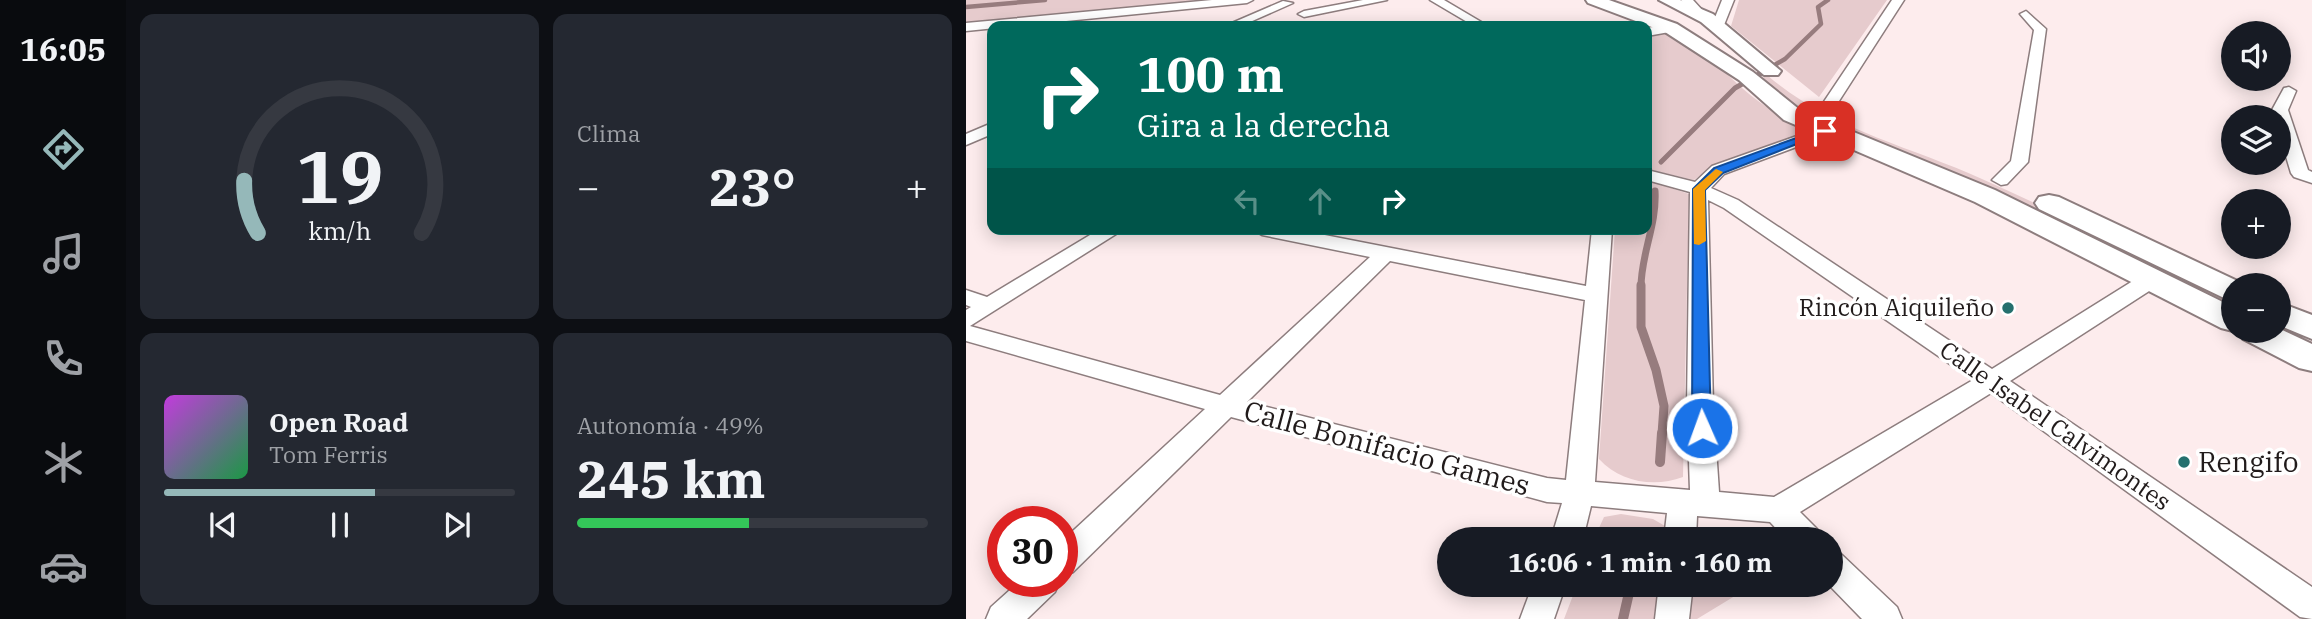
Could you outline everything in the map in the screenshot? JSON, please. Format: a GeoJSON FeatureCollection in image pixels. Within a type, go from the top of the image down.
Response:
{"type":"FeatureCollection","features":[{"type":"Feature","properties":{"kind":"street"},"geometry":{"type":"LineString","coordinates":[[1028,21],[1247,0]]}},
{"type":"Feature","properties":{"kind":"street"},"geometry":{"type":"LineString","coordinates":[[1304,14],[1381,0]]}},
{"type":"Feature","properties":{"kind":"street"},"geometry":{"type":"LineString","coordinates":[[1436,0],[1473,21]]}},
{"type":"Feature","properties":{"kind":"street"},"geometry":{"type":"LineString","coordinates":[[1594,0],[1652,21]]}},
{"type":"Feature","properties":{"kind":"street"},"geometry":{"type":"LineString","coordinates":[[1667,0],[1692,6],[1717,25],[1792,114],[1825,121],[2001,180],[2221,284]]}},
{"type":"Feature","properties":{"kind":"street"},"geometry":{"type":"LineString","coordinates":[[1717,25],[1728,0]]}},
{"type":"Feature","properties":{"kind":"street"},"geometry":{"type":"LineString","coordinates":[[1685,527],[1694,503],[1700,404],[1699,189],[1718,170],[1825,121],[1898,0]]}},
{"type":"Feature","properties":{"kind":"street"},"geometry":{"type":"LineString","coordinates":[[1242,21],[1284,2],[1304,14],[1309,21]]}},
{"type":"Feature","properties":{"kind":"street"},"geometry":{"type":"LineString","coordinates":[[2001,180],[2019,162],[2037,50],[2040,29],[2026,14]]}},
{"type":"Feature","properties":{"kind":"street"},"geometry":{"type":"LineString","coordinates":[[1652,21],[1671,28],[1720,59],[1757,70]]}},
{"type":"Feature","properties":{"kind":"street"},"geometry":{"type":"LineString","coordinates":[[966,27],[987,25]]}},
{"type":"Feature","properties":{"kind":"street"},"geometry":{"type":"LineString","coordinates":[[1652,31],[1671,28]]}},
{"type":"Feature","properties":{"kind":"street"},"geometry":{"type":"LineString","coordinates":[[2289,91],[2280,110],[2300,173],[2312,177]]}},
{"type":"Feature","properties":{"kind":"street"},"geometry":{"type":"LineString","coordinates":[[1825,121],[2221,314]]}},
{"type":"Feature","properties":{"kind":"street"},"geometry":{"type":"LineString","coordinates":[[966,139],[987,130]]}},
{"type":"Feature","properties":{"kind":"street","name":"Calle Isabel Calvimontes"},"geometry":{"type":"LineString","coordinates":[[1652,176],[1699,189],[1731,204],[1992,381],[2312,606]]}},
{"type":"Feature","properties":{"kind":"street"},"geometry":{"type":"LineString","coordinates":[[966,320],[1104,235]]}},
{"type":"Feature","properties":{"kind":"street"},"geometry":{"type":"LineString","coordinates":[[1292,235],[1596,295]]}},
{"type":"Feature","properties":{"kind":"street"},"geometry":{"type":"LineString","coordinates":[[1570,527],[1580,492],[1601,235]]}},
{"type":"Feature","properties":{"kind":"street"},"geometry":{"type":"LineString","coordinates":[[1078,547],[1385,254]]}},
{"type":"Feature","properties":{"kind":"street"},"geometry":{"type":"LineString","coordinates":[[1794,527],[1778,510],[1992,381],[2152,279]]}},
{"type":"Feature","properties":{"kind":"street"},"geometry":{"type":"LineString","coordinates":[[966,297],[989,306]]}},
{"type":"Feature","properties":{"kind":"street"},"geometry":{"type":"LineString","coordinates":[[2291,318],[2312,328]]}},
{"type":"Feature","properties":{"kind":"street","name":"Calle Bonifacio Games"},"geometry":{"type":"LineString","coordinates":[[966,333],[1226,406],[1547,490],[1778,510]]}},
{"type":"Feature","properties":{"kind":"street"},"geometry":{"type":"LineString","coordinates":[[2279,343],[2312,359]]}},
{"type":"Feature","properties":{"kind":"street"},"geometry":{"type":"LineString","coordinates":[[1843,577],[1885,619]]}},
{"type":"Feature","properties":{"kind":"street"},"geometry":{"type":"LineString","coordinates":[[1003,619],[1026,597]]}},
{"type":"Feature","properties":{"kind":"street"},"geometry":{"type":"LineString","coordinates":[[1537,619],[1545,597]]}},
{"type":"Feature","properties":{"kind":"street"},"geometry":{"type":"LineString","coordinates":[[1672,619],[1675,597]]}},
{"type":"Feature","properties":{"kind":"shaded area"},"geometry":{"type":"Polygon","coordinates":[[[966,0],[1209,0],[987,21],[966,24],[966,0]]]}},
{"type":"Feature","properties":{"kind":"shaded area"},"geometry":{"type":"Polygon","coordinates":[[[1739,0],[1887,0],[1819,97],[1731,26],[1739,0]]]}},
{"type":"Feature","properties":{"kind":"shaded area"},"geometry":{"type":"Polygon","coordinates":[[[1652,33],[1670,34],[1693,44],[1758,101],[1811,131],[1711,167],[1694,180],[1652,170],[1652,33]]]}},
{"type":"Feature","properties":{"kind":"shaded area"},"geometry":{"type":"Polygon","coordinates":[[[1767,75],[1791,94],[1843,123],[1954,167],[2077,223],[2221,293],[2221,304],[1789,105],[1760,80],[1767,75]]]}},
{"type":"Feature","properties":{"kind":"shaded area"},"geometry":{"type":"Polygon","coordinates":[[[1652,182],[1689,194],[1683,477],[1661,482],[1638,481],[1617,473],[1599,459],[1615,235],[1652,235],[1652,182]]]}},
{"type":"Feature","properties":{"kind":"shaded area"},"geometry":{"type":"Polygon","coordinates":[[[1621,514],[1653,519],[1665,527],[1599,527],[1604,517],[1621,514]]]}},
{"type":"Feature","properties":{"kind":"shaded area"},"geometry":{"type":"Polygon","coordinates":[[[1572,597],[1658,597],[1655,619],[1564,619],[1572,597]]]}},
{"type":"Feature","properties":{"kind":"shaded area"},"geometry":{"type":"Polygon","coordinates":[[[1692,597],[1733,597],[1697,619],[1690,619],[1692,597]]]}},
{"type":"Feature","properties":{"kind":"waterway"},"geometry":{"type":"LineString","coordinates":[[966,7],[1045,0]]}},
{"type":"Feature","properties":{"kind":"waterway"},"geometry":{"type":"LineString","coordinates":[[1757,75],[1785,59],[1821,24],[1818,7],[1828,0]]}},
{"type":"Feature","properties":{"kind":"waterway"},"geometry":{"type":"LineString","coordinates":[[1661,162],[1735,88],[1760,74]]}},
{"type":"Feature","properties":{"kind":"waterway"},"geometry":{"type":"LineString","coordinates":[[1652,225],[1655,191]]}},
{"type":"Feature","properties":{"kind":"waterway"},"geometry":{"type":"LineString","coordinates":[[1641,287],[1650,235]]}},
{"type":"Feature","properties":{"kind":"waterway"},"geometry":{"type":"LineString","coordinates":[[1641,287],[1641,327],[1656,370],[1664,406],[1662,434]]}},
{"type":"Feature","properties":{"kind":"waterway"},"geometry":{"type":"LineString","coordinates":[[1660,462],[1662,433]]}},
{"type":"Feature","properties":{"kind":"waterway"},"geometry":{"type":"LineString","coordinates":[[1623,619],[1628,597]]}},
{"type":"Feature","properties":{"kind":"slow traffic"},"geometry":{"type":"LineString","coordinates":[[1699,241],[1699,189],[1716,172]]}},
{"type":"Feature","properties":{"kind":"place","name":"Rincón Aiquileño"},"geometry":{"type":"Point","coordinates":[2008,308]}},
{"type":"Feature","properties":{"kind":"place","name":"Rengifo"},"geometry":{"type":"Point","coordinates":[2184,462]}},
{"type":"Feature","properties":{"kind":"route"},"geometry":{"type":"LineString","coordinates":[[1702,428],[1699,189],[1718,170],[1825,131]]}}]}
